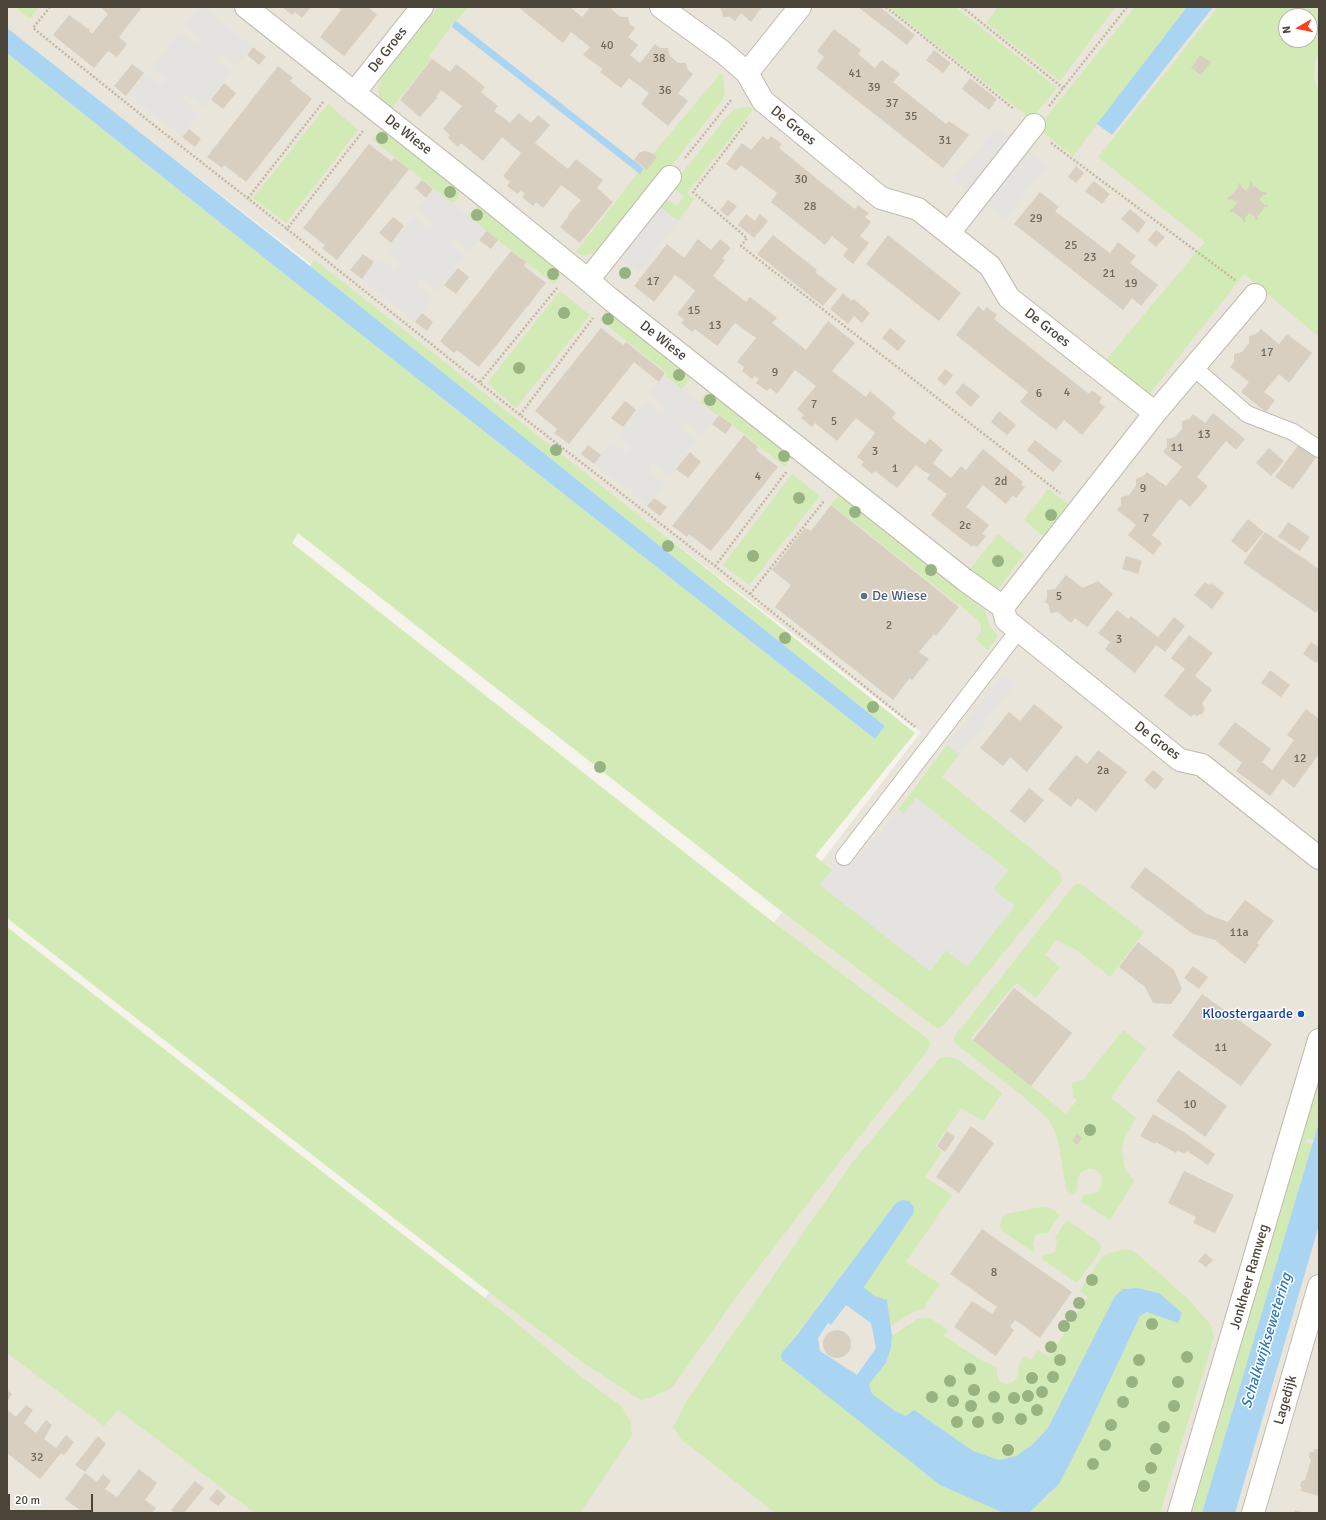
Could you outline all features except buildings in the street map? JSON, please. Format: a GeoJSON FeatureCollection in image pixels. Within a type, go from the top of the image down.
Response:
{"type":"FeatureCollection","features":[{"type":"Feature","properties":{"kind":"street","name":"De Wiese"},"geometry":{"type":"LineString","coordinates":[[246,7],[802,452],[965,580],[1004,607]]}},
{"type":"Feature","properties":{"kind":"street","name":"De Groes"},"geometry":{"type":"LineString","coordinates":[[347,87],[422,7]]}},
{"type":"Feature","properties":{"kind":"street","name":"De Groes"},"geometry":{"type":"LineString","coordinates":[[661,7],[724,53],[748,74],[763,101],[881,198],[918,209],[990,266],[1009,298],[1155,413]]}},
{"type":"Feature","properties":{"kind":"street"},"geometry":{"type":"LineString","coordinates":[[748,74],[800,7]]}},
{"type":"Feature","properties":{"kind":"street"},"geometry":{"type":"LineString","coordinates":[[949,233],[1034,125]]}},
{"type":"Feature","properties":{"kind":"street"},"geometry":{"type":"LineString","coordinates":[[581,274],[670,177]]}},
{"type":"Feature","properties":{"kind":"street"},"geometry":{"type":"LineString","coordinates":[[1004,607],[1155,413],[1255,295]]}},
{"type":"Feature","properties":{"kind":"street","name":"De Groes"},"geometry":{"type":"LineString","coordinates":[[1004,607],[1006,620],[1180,760],[1202,766],[1319,858]]}},
{"type":"Feature","properties":{"kind":"street","name":"Jonkheer Ramweg"},"geometry":{"type":"LineString","coordinates":[[1179,1513],[1319,1040]]}},
{"type":"Feature","properties":{"kind":"street","name":"Lagedijk"},"geometry":{"type":"LineString","coordinates":[[1253,1513],[1319,1286]]}},
{"type":"Feature","properties":{"kind":"lane"},"geometry":{"type":"LineString","coordinates":[[1194,367],[1247,414],[1293,432],[1319,449]]}},
{"type":"Feature","properties":{"kind":"lane"},"geometry":{"type":"LineString","coordinates":[[844,857],[1018,630]]}},
{"type":"Feature","properties":{"kind":"path"},"geometry":{"type":"LineString","coordinates":[[50,7],[34,28],[150,122],[248,198],[520,415],[715,566],[933,742]]}},
{"type":"Feature","properties":{"kind":"path"},"geometry":{"type":"LineString","coordinates":[[886,7],[1034,125],[1042,135],[1255,295]]}},
{"type":"Feature","properties":{"kind":"path"},"geometry":{"type":"LineString","coordinates":[[962,7],[1063,88]]}},
{"type":"Feature","properties":{"kind":"path"},"geometry":{"type":"LineString","coordinates":[[1034,125],[1127,7]]}},
{"type":"Feature","properties":{"kind":"path"},"geometry":{"type":"LineString","coordinates":[[670,177],[729,104],[748,74]]}},
{"type":"Feature","properties":{"kind":"path"},"geometry":{"type":"LineString","coordinates":[[248,198],[347,87]]}},
{"type":"Feature","properties":{"kind":"path"},"geometry":{"type":"LineString","coordinates":[[763,101],[693,192],[747,238],[741,246],[1081,509]]}},
{"type":"Feature","properties":{"kind":"path"},"geometry":{"type":"LineString","coordinates":[[287,229],[378,112]]}},
{"type":"Feature","properties":{"kind":"path"},"geometry":{"type":"LineString","coordinates":[[480,382],[581,274]]}},
{"type":"Feature","properties":{"kind":"path"},"geometry":{"type":"LineString","coordinates":[[520,415],[609,298]]}},
{"type":"Feature","properties":{"kind":"path"},"geometry":{"type":"LineString","coordinates":[[715,566],[802,452]]}},
{"type":"Feature","properties":{"kind":"path"},"geometry":{"type":"LineString","coordinates":[[750,594],[840,481]]}},
{"type":"Feature","properties":{"kind":"shaded area"},"geometry":{"type":"Polygon","coordinates":[[[7,7],[1319,7],[1319,1513],[319,1513],[921,732],[7,31],[7,7]]]}},
{"type":"Feature","properties":{"kind":"shaded area"},"geometry":{"type":"Polygon","coordinates":[[[199,7],[203,7],[252,46],[236,66],[219,53],[215,59],[232,72],[203,107],[187,95],[182,100],[199,114],[181,136],[129,95],[146,73],[160,85],[166,79],[152,67],[179,32],[195,44],[200,38],[185,25],[199,7]]]}},
{"type":"Feature","properties":{"kind":"shaded area"},"geometry":{"type":"Polygon","coordinates":[[[996,128],[1010,137],[968,190],[952,180],[996,128]]]}},
{"type":"Feature","properties":{"kind":"shaded area"},"geometry":{"type":"Polygon","coordinates":[[[1027,150],[1046,166],[1004,220],[984,205],[1027,150]]]}},
{"type":"Feature","properties":{"kind":"shaded area"},"geometry":{"type":"Polygon","coordinates":[[[434,190],[486,230],[470,251],[453,238],[449,243],[465,256],[437,292],[420,279],[416,285],[432,299],[414,321],[362,280],[379,258],[394,269],[399,263],[385,252],[413,216],[429,229],[434,222],[418,210],[434,190]]]}},
{"type":"Feature","properties":{"kind":"shaded area"},"geometry":{"type":"Polygon","coordinates":[[[659,206],[678,221],[639,273],[619,258],[659,206]]]}},
{"type":"Feature","properties":{"kind":"shaded area"},"geometry":{"type":"Polygon","coordinates":[[[664,376],[716,417],[702,435],[685,422],[681,428],[697,440],[669,476],[652,463],[648,470],[664,483],[647,505],[594,464],[611,442],[627,453],[631,447],[617,436],[645,401],[661,413],[666,406],[650,394],[664,376]]]}},
{"type":"Feature","properties":{"kind":"shaded area"},"geometry":{"type":"Polygon","coordinates":[[[1002,675],[1015,684],[959,755],[947,745],[1002,675]]]}},
{"type":"Feature","properties":{"kind":"shaded area"},"geometry":{"type":"Polygon","coordinates":[[[916,798],[1008,870],[993,889],[1015,906],[967,967],[946,950],[930,971],[820,885],[848,849],[860,858],[898,810],[904,814],[916,798]]]}},
{"type":"Feature","properties":{"kind":"shaded area"},"geometry":{"type":"Polygon","coordinates":[[[7,1347],[113,1400],[262,1513],[7,1513],[7,1347]]]}},
{"type":"Feature","properties":{"kind":"green space"},"geometry":{"type":"Polygon","coordinates":[[[15,7],[39,7],[30,19],[15,7]]]}},
{"type":"Feature","properties":{"kind":"green space"},"geometry":{"type":"Polygon","coordinates":[[[438,7],[468,7],[454,22],[429,56],[432,58],[391,109],[380,99],[378,89],[381,79],[438,7]]]}},
{"type":"Feature","properties":{"kind":"green space"},"geometry":{"type":"Polygon","coordinates":[[[889,7],[955,7],[1057,88],[1031,119],[889,7]]]}},
{"type":"Feature","properties":{"kind":"green space"},"geometry":{"type":"Polygon","coordinates":[[[998,7],[1115,7],[1060,81],[986,23],[998,7]]]}},
{"type":"Feature","properties":{"kind":"green space"},"geometry":{"type":"Polygon","coordinates":[[[1135,7],[1187,7],[1073,156],[1044,133],[1039,126],[1135,7]]]}},
{"type":"Feature","properties":{"kind":"green space"},"geometry":{"type":"Polygon","coordinates":[[[1218,7],[1319,7],[1319,50],[1315,61],[1314,78],[1319,94],[1319,337],[1244,274],[1148,396],[1105,361],[1205,242],[1098,157],[1218,7]]]}},
{"type":"Feature","properties":{"kind":"green space"},"geometry":{"type":"Polygon","coordinates":[[[7,53],[297,284],[875,739],[885,726],[310,266],[315,260],[915,733],[815,856],[832,870],[820,885],[930,971],[946,950],[967,967],[993,889],[1008,870],[916,798],[904,814],[898,810],[947,745],[959,755],[942,777],[1061,873],[1062,881],[982,979],[943,1026],[939,1028],[935,1027],[772,904],[298,533],[292,543],[764,915],[928,1039],[930,1043],[929,1049],[844,1156],[742,1289],[670,1389],[641,1400],[585,1364],[507,1306],[7,918],[7,53]]]}},
{"type":"Feature","properties":{"kind":"green space"},"geometry":{"type":"Polygon","coordinates":[[[721,73],[723,75],[725,93],[721,102],[665,174],[602,246],[595,252],[587,255],[575,253],[638,173],[640,174],[643,169],[642,167],[721,73]]]}},
{"type":"Feature","properties":{"kind":"green space"},"geometry":{"type":"Polygon","coordinates":[[[328,104],[358,130],[286,223],[253,198],[328,104]]]}},
{"type":"Feature","properties":{"kind":"green space"},"geometry":{"type":"Polygon","coordinates":[[[746,107],[752,108],[752,111],[687,193],[694,199],[678,221],[659,206],[665,198],[677,206],[684,196],[671,187],[728,115],[735,109],[746,107]]]}},
{"type":"Feature","properties":{"kind":"green space"},"geometry":{"type":"Polygon","coordinates":[[[383,129],[458,189],[459,197],[452,203],[372,139],[380,130],[383,129]]]}},
{"type":"Feature","properties":{"kind":"green space"},"geometry":{"type":"Polygon","coordinates":[[[476,207],[482,208],[558,270],[560,272],[560,276],[554,284],[469,217],[469,214],[476,207]]]}},
{"type":"Feature","properties":{"kind":"green space"},"geometry":{"type":"Polygon","coordinates":[[[560,291],[590,315],[516,408],[487,383],[560,291]]]}},
{"type":"Feature","properties":{"kind":"green space"},"geometry":{"type":"Polygon","coordinates":[[[607,310],[688,374],[689,380],[682,389],[666,376],[667,373],[600,320],[607,310]]]}},
{"type":"Feature","properties":{"kind":"green space"},"geometry":{"type":"Polygon","coordinates":[[[712,393],[790,455],[791,459],[785,467],[719,414],[717,415],[700,402],[705,394],[712,393]]]}},
{"type":"Feature","properties":{"kind":"green space"},"geometry":{"type":"Polygon","coordinates":[[[792,474],[820,496],[749,585],[723,565],[792,474]]]}},
{"type":"Feature","properties":{"kind":"green space"},"geometry":{"type":"Polygon","coordinates":[[[1048,489],[1075,509],[1050,541],[1024,520],[1048,489]]]}},
{"type":"Feature","properties":{"kind":"green space"},"geometry":{"type":"Polygon","coordinates":[[[840,494],[984,608],[990,627],[998,635],[988,650],[975,639],[981,632],[981,626],[978,620],[831,504],[840,494]]]}},
{"type":"Feature","properties":{"kind":"green space"},"geometry":{"type":"Polygon","coordinates":[[[998,534],[1024,555],[997,590],[970,569],[998,534]]]}},
{"type":"Feature","properties":{"kind":"green space"},"geometry":{"type":"Polygon","coordinates":[[[1075,884],[1081,884],[1144,932],[1110,977],[1075,949],[1056,940],[1045,955],[1060,967],[1036,998],[1017,983],[1012,987],[971,1038],[1066,1114],[1077,1100],[1073,1097],[1072,1083],[1083,1080],[1123,1030],[1146,1048],[1111,1098],[1136,1118],[1124,1138],[1122,1151],[1125,1169],[1134,1181],[1110,1220],[1080,1201],[1085,1194],[1098,1192],[1102,1180],[1100,1173],[1093,1169],[1087,1169],[1081,1172],[1078,1177],[1078,1188],[1074,1195],[1066,1190],[1059,1146],[1055,1132],[1049,1120],[1023,1096],[956,1044],[954,1040],[954,1037],[1075,884]]]}},
{"type":"Feature","properties":{"kind":"green space"},"geometry":{"type":"Polygon","coordinates":[[[7,927],[503,1312],[579,1375],[621,1406],[631,1422],[632,1435],[580,1513],[255,1513],[118,1410],[104,1426],[7,1353],[7,927]]]}},
{"type":"Feature","properties":{"kind":"green space"},"geometry":{"type":"Polygon","coordinates":[[[946,1057],[957,1059],[1002,1093],[983,1121],[961,1108],[935,1146],[942,1152],[925,1177],[952,1195],[906,1262],[940,1284],[925,1305],[925,1308],[913,1312],[891,1326],[887,1301],[874,1296],[864,1287],[913,1214],[902,1200],[896,1203],[781,1355],[940,1485],[1004,1513],[775,1513],[680,1438],[673,1427],[689,1397],[852,1163],[940,1058],[946,1057]]]}},
{"type":"Feature","properties":{"kind":"green space"},"geometry":{"type":"Polygon","coordinates":[[[1319,1081],[1319,1122],[1314,1140],[1307,1139],[1306,1143],[1313,1144],[1202,1513],[1192,1513],[1319,1081]]]}},
{"type":"Feature","properties":{"kind":"green space"},"geometry":{"type":"Polygon","coordinates":[[[1041,1207],[1050,1208],[1060,1215],[1047,1233],[1040,1233],[1035,1236],[1033,1245],[1035,1249],[1033,1252],[1001,1230],[1000,1225],[1002,1218],[1006,1214],[1041,1207]]]}},
{"type":"Feature","properties":{"kind":"green space"},"geometry":{"type":"Polygon","coordinates":[[[1067,1220],[1099,1242],[1101,1247],[1100,1252],[1077,1283],[1041,1258],[1044,1254],[1051,1254],[1055,1251],[1057,1241],[1055,1237],[1067,1220]]]}},
{"type":"Feature","properties":{"kind":"green space"},"geometry":{"type":"Polygon","coordinates":[[[1122,1250],[1131,1250],[1141,1257],[1188,1299],[1211,1325],[1214,1338],[1160,1513],[1028,1513],[1047,1497],[1059,1484],[1085,1433],[1140,1316],[1147,1312],[1178,1323],[1159,1293],[1137,1288],[1123,1289],[1115,1296],[1048,1428],[1032,1445],[1016,1456],[999,1460],[973,1451],[914,1410],[906,1416],[895,1411],[872,1394],[869,1384],[886,1363],[891,1347],[892,1336],[917,1319],[930,1318],[948,1330],[944,1336],[981,1360],[997,1368],[997,1375],[1000,1382],[1005,1384],[1012,1383],[1019,1373],[1018,1367],[1024,1356],[1031,1360],[1038,1350],[1049,1357],[1088,1297],[1080,1291],[1102,1257],[1122,1250]]]}},
{"type":"Feature","properties":{"kind":"water"},"geometry":{"type":"Polygon","coordinates":[[[1187,7],[1213,7],[1112,135],[1097,124],[1187,7]]]}},
{"type":"Feature","properties":{"kind":"water"},"geometry":{"type":"Polygon","coordinates":[[[456,21],[642,167],[643,169],[640,174],[452,27],[456,21]]]}},
{"type":"Feature","properties":{"kind":"water"},"geometry":{"type":"Polygon","coordinates":[[[7,28],[310,266],[885,726],[875,739],[297,284],[7,53],[7,28]]]}},
{"type":"Feature","properties":{"kind":"water","name":"Schalkwijksewetering"},"geometry":{"type":"Polygon","coordinates":[[[1319,1122],[1319,1225],[1235,1513],[1202,1513],[1319,1122]]]}},
{"type":"Feature","properties":{"kind":"water"},"geometry":{"type":"Polygon","coordinates":[[[902,1200],[909,1201],[914,1207],[913,1214],[864,1287],[874,1296],[887,1300],[892,1336],[891,1347],[886,1363],[869,1384],[872,1394],[895,1411],[906,1416],[914,1410],[973,1451],[999,1460],[1016,1456],[1032,1445],[1048,1428],[1115,1296],[1123,1289],[1137,1288],[1159,1293],[1182,1313],[1178,1323],[1147,1312],[1140,1316],[1085,1433],[1059,1484],[1029,1513],[1004,1513],[940,1485],[782,1360],[781,1354],[797,1335],[896,1203],[902,1200]],[[846,1305],[831,1325],[828,1323],[818,1338],[820,1351],[857,1375],[876,1348],[871,1323],[846,1305]]]}},
{"type":"Feature","properties":{"kind":"place","name":"De Wiese"},"geometry":{"type":"Point","coordinates":[864,596]}},
{"type":"Feature","properties":{"kind":"place","name":"Kloostergaarde"},"geometry":{"type":"Point","coordinates":[1301,1014]}}]}
